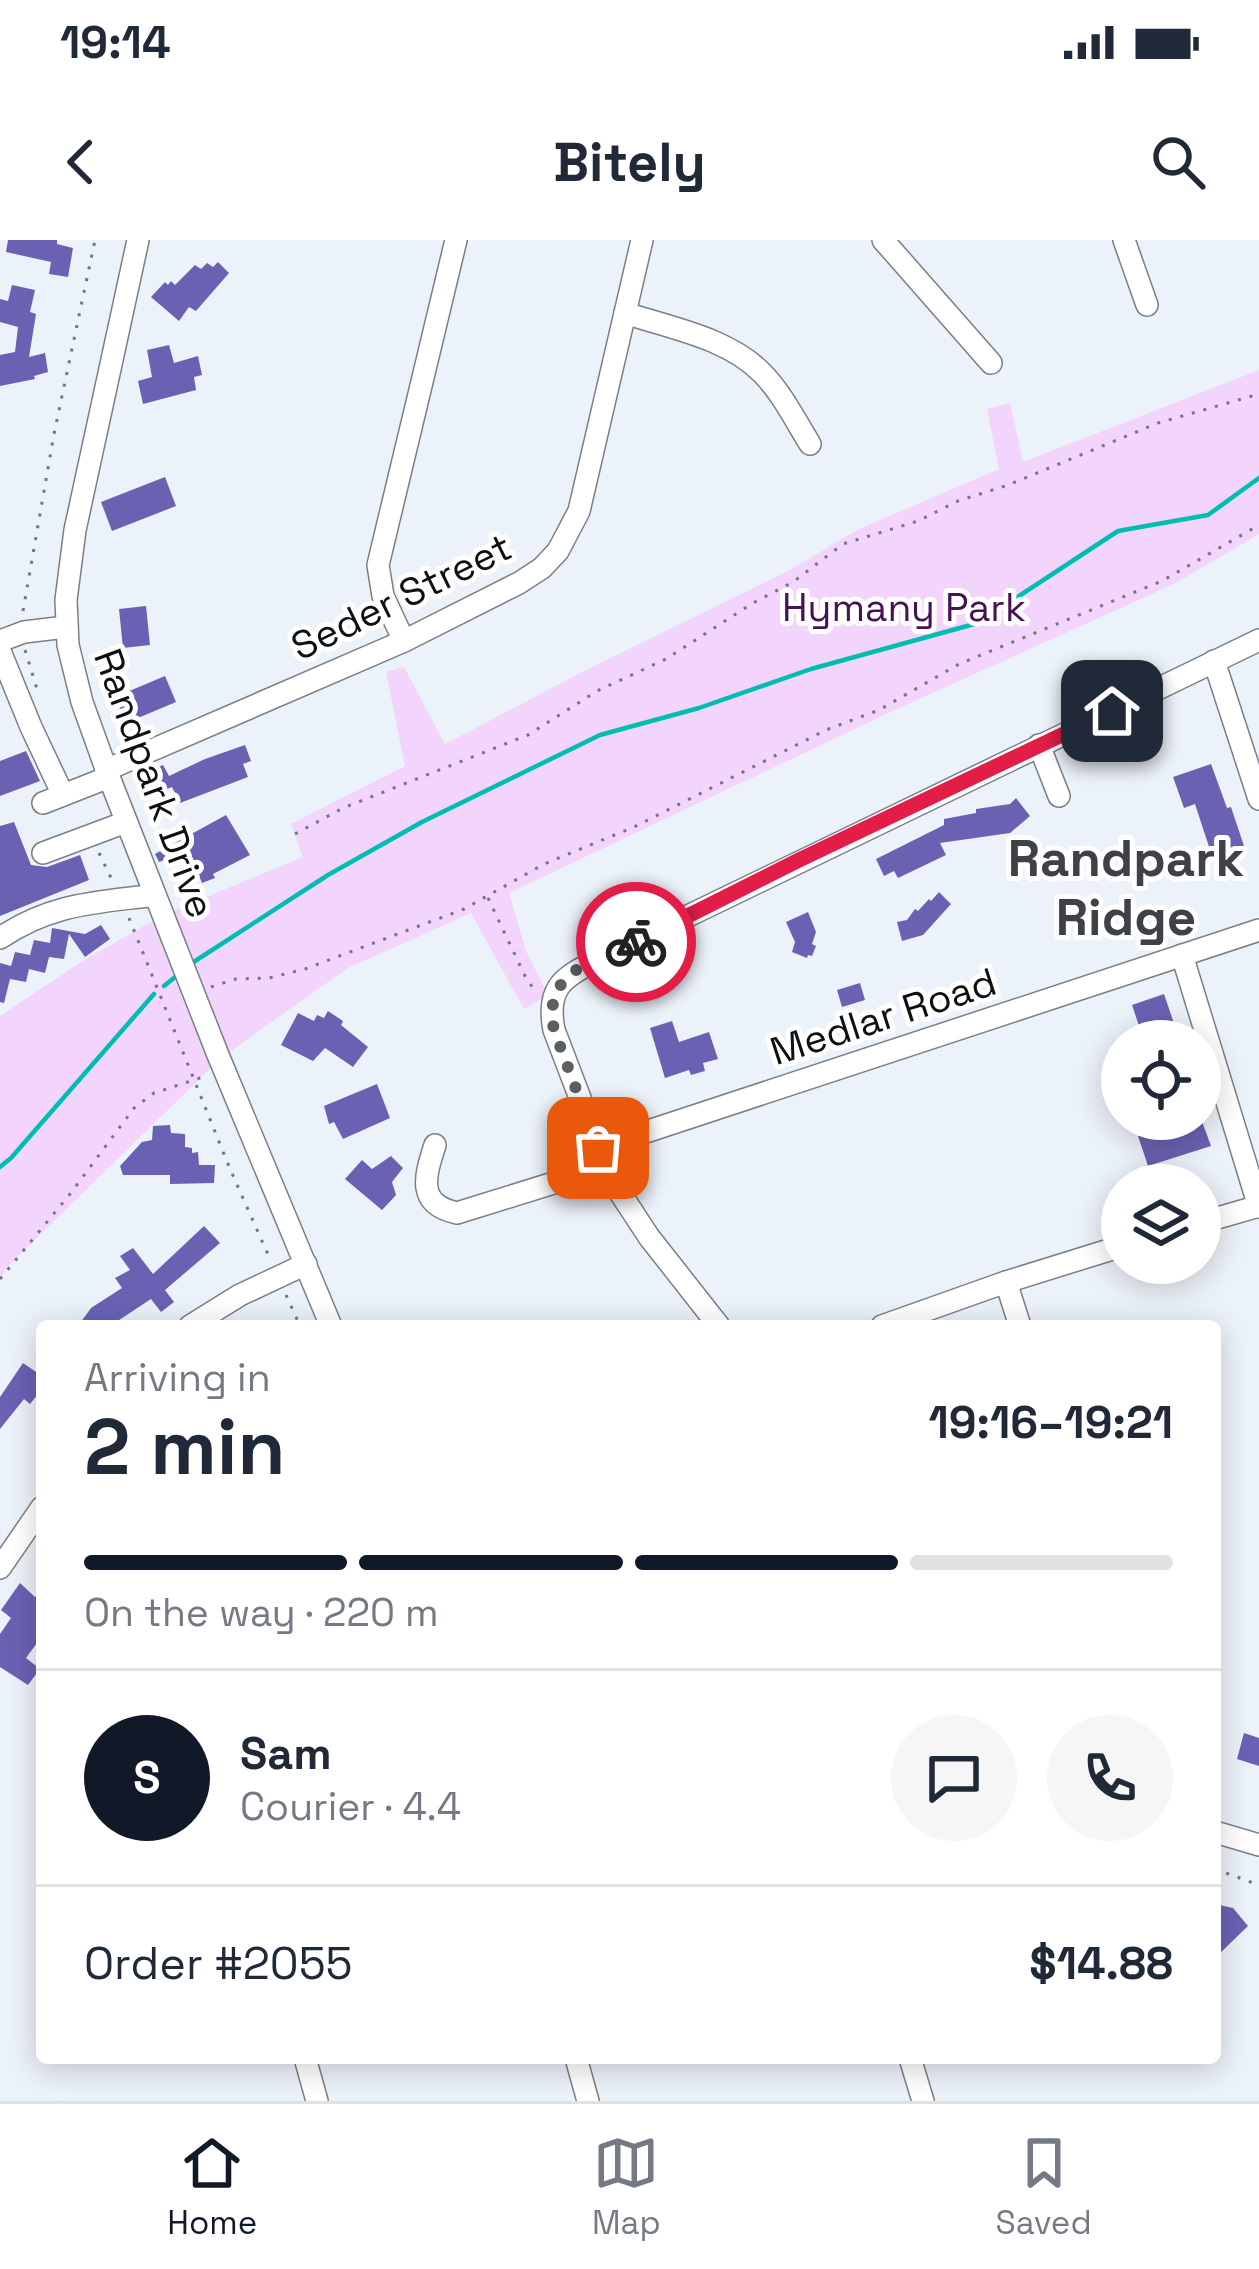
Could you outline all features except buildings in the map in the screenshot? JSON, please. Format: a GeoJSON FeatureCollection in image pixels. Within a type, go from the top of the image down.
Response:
{"type":"FeatureCollection","features":[{"type":"Feature","properties":{"kind":"street","name":"Randpark Drive"},"geometry":{"type":"LineString","coordinates":[[138,240],[75,530],[66,600],[68,645],[107,774],[329,1320]]}},
{"type":"Feature","properties":{"kind":"street"},"geometry":{"type":"LineString","coordinates":[[404,641],[382,596],[378,565],[456,240]]}},
{"type":"Feature","properties":{"kind":"street","name":"Seder Street"},"geometry":{"type":"LineString","coordinates":[[0,651],[53,799],[404,641],[519,583],[558,551],[584,496],[642,240]]}},
{"type":"Feature","properties":{"kind":"street"},"geometry":{"type":"LineString","coordinates":[[883,240],[991,363]]}},
{"type":"Feature","properties":{"kind":"street"},"geometry":{"type":"LineString","coordinates":[[1124,240],[1147,305]]}},
{"type":"Feature","properties":{"kind":"street"},"geometry":{"type":"LineString","coordinates":[[625,313],[701,338],[749,362],[775,388],[810,444]]}},
{"type":"Feature","properties":{"kind":"street"},"geometry":{"type":"LineString","coordinates":[[0,641],[24,632],[66,627]]}},
{"type":"Feature","properties":{"kind":"street"},"geometry":{"type":"LineString","coordinates":[[714,1320],[636,1219],[602,1158],[551,1015],[556,988],[577,970],[1259,640]]}},
{"type":"Feature","properties":{"kind":"street"},"geometry":{"type":"LineString","coordinates":[[1214,661],[1259,799]]}},
{"type":"Feature","properties":{"kind":"street"},"geometry":{"type":"LineString","coordinates":[[1040,745],[1059,796]]}},
{"type":"Feature","properties":{"kind":"street"},"geometry":{"type":"LineString","coordinates":[[43,853],[126,821]]}},
{"type":"Feature","properties":{"kind":"street"},"geometry":{"type":"LineString","coordinates":[[0,938],[75,904],[155,896]]}},
{"type":"Feature","properties":{"kind":"street","name":"Medlar Road"},"geometry":{"type":"LineString","coordinates":[[435,1145],[425,1177],[427,1190],[436,1205],[457,1213],[602,1158],[1259,930]]}},
{"type":"Feature","properties":{"kind":"street"},"geometry":{"type":"LineString","coordinates":[[1182,955],[1259,1207],[1221,1217]]}},
{"type":"Feature","properties":{"kind":"street"},"geometry":{"type":"LineString","coordinates":[[900,1320],[1101,1253]]}},
{"type":"Feature","properties":{"kind":"street"},"geometry":{"type":"LineString","coordinates":[[199,1320],[306,1264]]}},
{"type":"Feature","properties":{"kind":"street"},"geometry":{"type":"LineString","coordinates":[[1006,1282],[1018,1320]]}},
{"type":"Feature","properties":{"kind":"street"},"geometry":{"type":"LineString","coordinates":[[0,1568],[36,1524]]}},
{"type":"Feature","properties":{"kind":"street"},"geometry":{"type":"LineString","coordinates":[[1221,1834],[1259,1845]]}},
{"type":"Feature","properties":{"kind":"street"},"geometry":{"type":"LineString","coordinates":[[307,2064],[317,2101]]}},
{"type":"Feature","properties":{"kind":"street"},"geometry":{"type":"LineString","coordinates":[[578,2064],[588,2101]]}},
{"type":"Feature","properties":{"kind":"street"},"geometry":{"type":"LineString","coordinates":[[912,2064],[922,2101]]}},
{"type":"Feature","properties":{"kind":"path"},"geometry":{"type":"LineString","coordinates":[[23,608],[95,240]]}},
{"type":"Feature","properties":{"kind":"path"},"geometry":{"type":"LineString","coordinates":[[295,834],[343,808],[528,735],[597,691],[666,659],[793,582],[844,544],[918,521],[1158,423],[1259,394]]}},
{"type":"Feature","properties":{"kind":"path"},"geometry":{"type":"LineString","coordinates":[[190,985],[269,978],[305,969],[464,909],[544,864],[634,827],[826,730],[879,710],[959,664],[1162,581],[1259,525]]}},
{"type":"Feature","properties":{"kind":"path"},"geometry":{"type":"LineString","coordinates":[[488,896],[525,976],[551,1015]]}},
{"type":"Feature","properties":{"kind":"path"},"geometry":{"type":"LineString","coordinates":[[135,931],[297,1320]]}},
{"type":"Feature","properties":{"kind":"path"},"geometry":{"type":"LineString","coordinates":[[0,1279],[134,1108],[154,1093],[204,1078],[212,1070]]}},
{"type":"Feature","properties":{"kind":"path"},"geometry":{"type":"LineString","coordinates":[[1221,1871],[1259,1885]]}},
{"type":"Feature","properties":{"kind":"green space","name":"Hymany Park"},"geometry":{"type":"Polygon","coordinates":[[[1259,370],[1259,534],[1174,584],[509,893],[526,951],[548,995],[524,1009],[471,913],[348,968],[221,1058],[0,1279],[0,1016],[165,914],[303,857],[291,824],[405,766],[386,672],[404,667],[445,744],[790,570],[857,530],[999,469],[987,409],[1010,403],[1023,462],[1259,370]]]}},
{"type":"Feature","properties":{"kind":"waterway"},"geometry":{"type":"LineString","coordinates":[[189,965],[328,875],[422,822],[600,735],[978,623],[1118,531],[1208,515],[1259,478]]}},
{"type":"Feature","properties":{"kind":"waterway"},"geometry":{"type":"LineString","coordinates":[[164,986],[180,973]]}},
{"type":"Feature","properties":{"kind":"waterway"},"geometry":{"type":"LineString","coordinates":[[0,1167],[154,994]]}},
{"type":"Feature","properties":{"kind":"way so far"},"geometry":{"type":"LineString","coordinates":[[598,1148],[554,1030],[553,998],[566,977],[636,942]]}},
{"type":"Feature","properties":{"kind":"district","name":"Randpark Ridge"},"geometry":{"type":"Point","coordinates":[1126,887]}},
{"type":"Feature","properties":{"kind":"route"},"geometry":{"type":"LineString","coordinates":[[636,942],[1112,711]]}}]}
